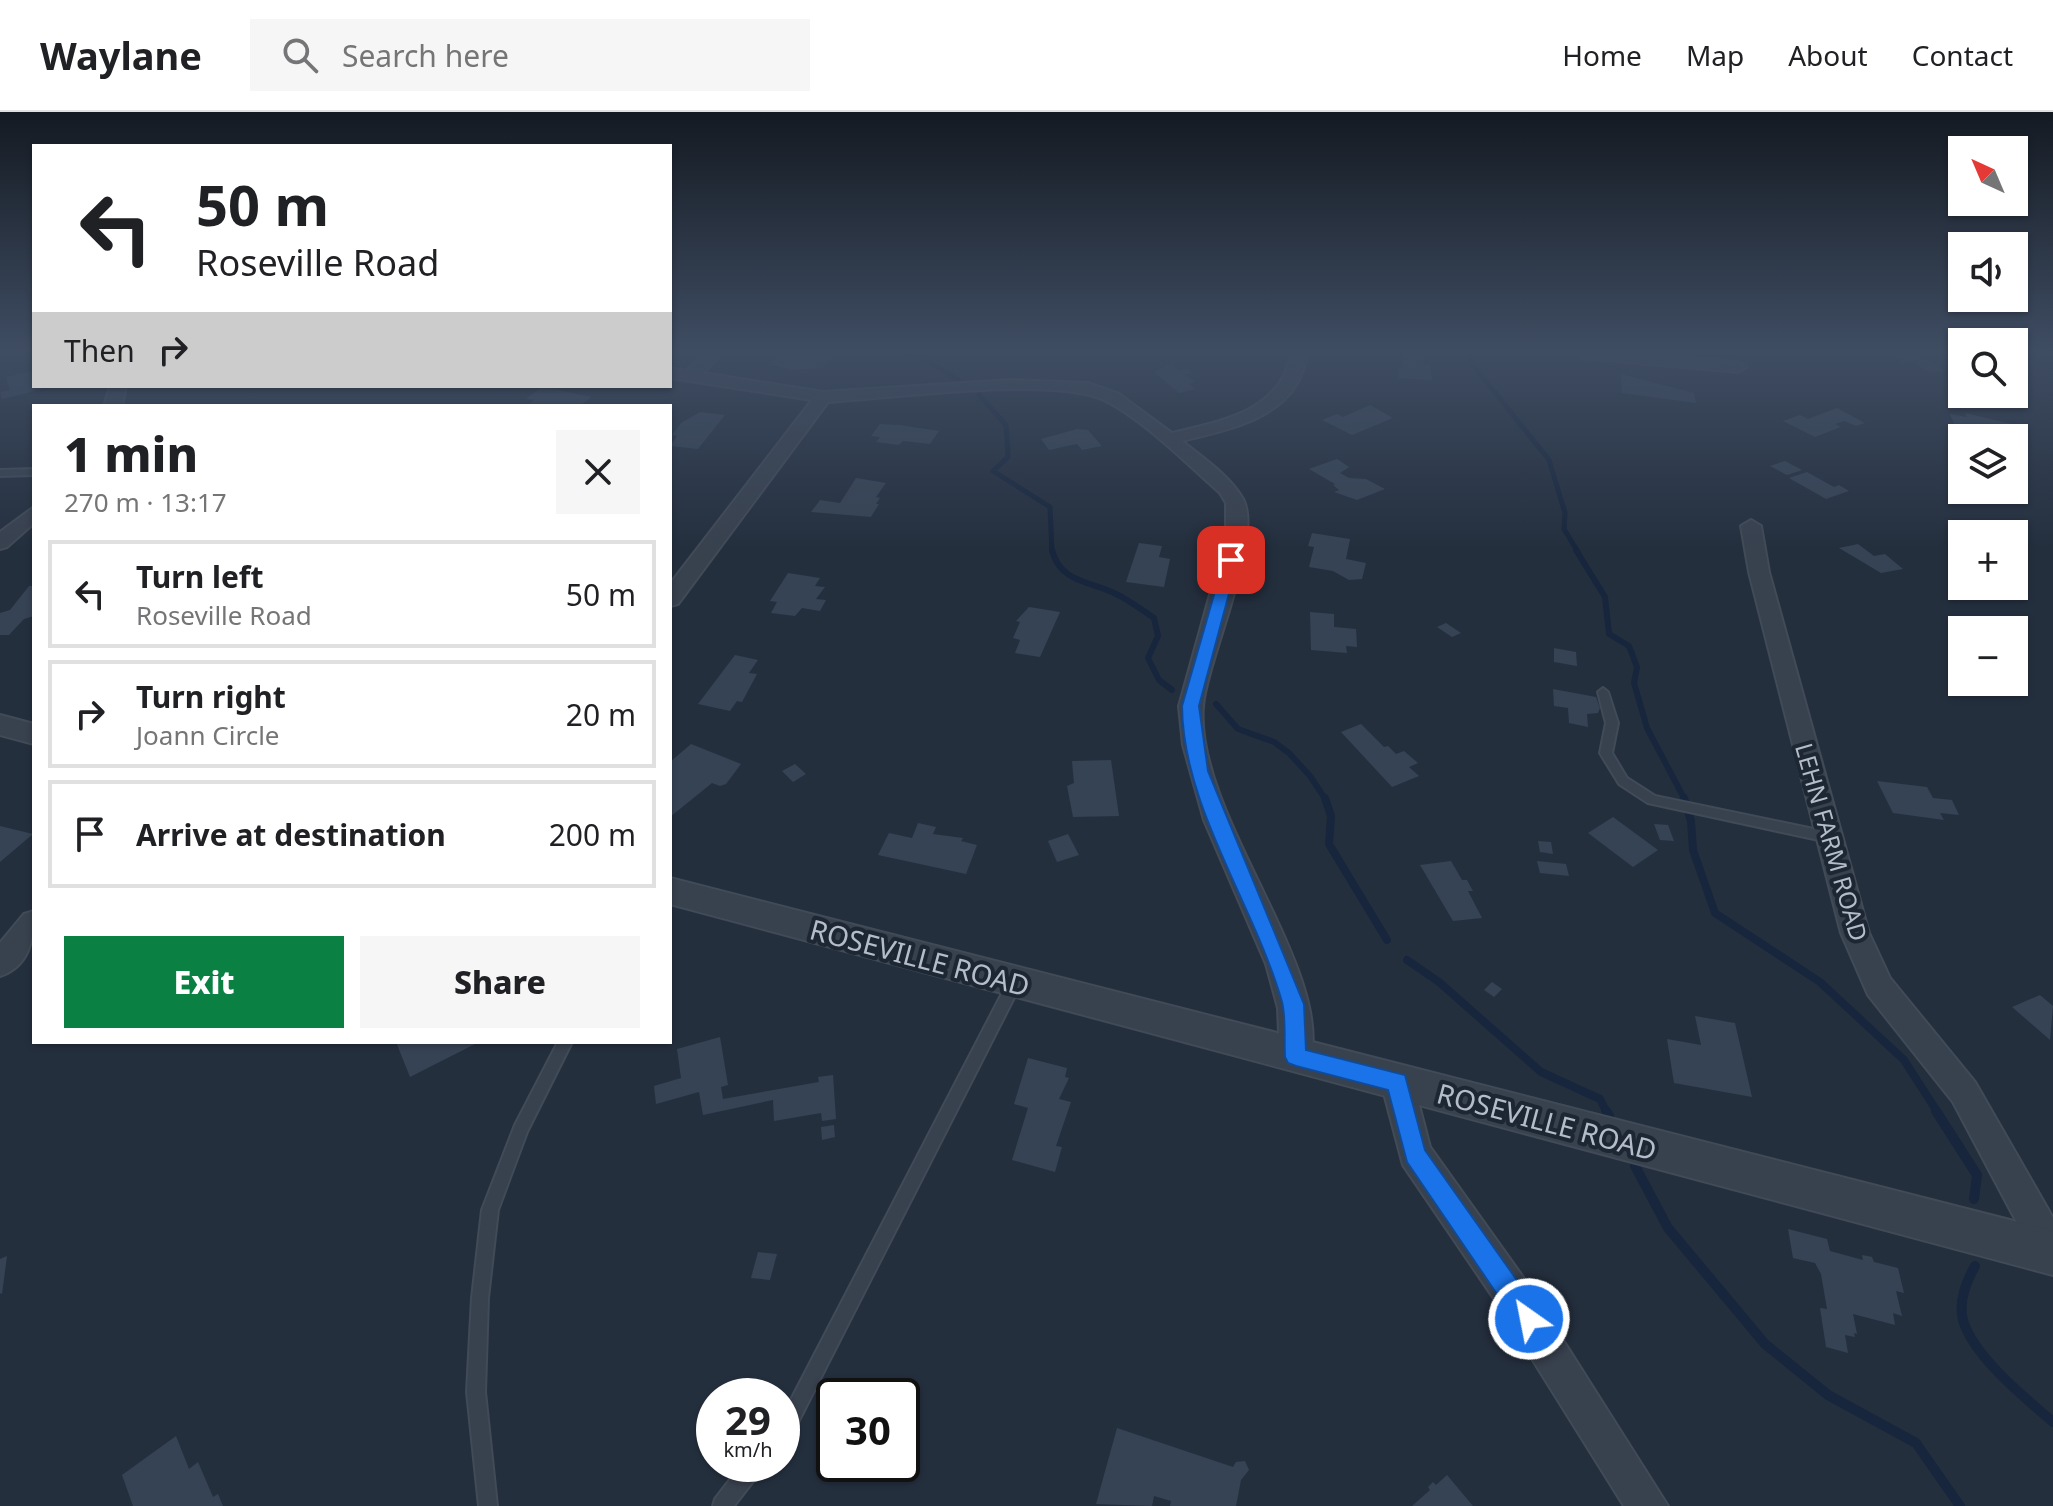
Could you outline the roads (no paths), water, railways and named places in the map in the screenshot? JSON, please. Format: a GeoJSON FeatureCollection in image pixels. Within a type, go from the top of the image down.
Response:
{"type":"FeatureCollection","features":[{"type":"Feature","properties":{"kind":"street"},"geometry":{"type":"LineString","coordinates":[[672,596],[807,418]]}},
{"type":"Feature","properties":{"kind":"street"},"geometry":{"type":"LineString","coordinates":[[1140,418],[1227,489],[1236,503],[1236,537],[1191,706],[1191,727],[1199,771],[1293,1004],[1296,1057]]}},
{"type":"Feature","properties":{"kind":"street"},"geometry":{"type":"LineString","coordinates":[[1169,439],[1239,418]]}},
{"type":"Feature","properties":{"kind":"street"},"geometry":{"type":"LineString","coordinates":[[16,533],[32,515]]}},
{"type":"Feature","properties":{"kind":"street","name":"LEHN FARM ROAD"},"geometry":{"type":"LineString","coordinates":[[1751,526],[1759,572],[1855,933],[1879,986],[1964,1092],[2053,1253]]}},
{"type":"Feature","properties":{"kind":"street"},"geometry":{"type":"LineString","coordinates":[[0,725],[32,733]]}},
{"type":"Feature","properties":{"kind":"street","name":"ROSEVILLE ROAD"},"geometry":{"type":"LineString","coordinates":[[672,892],[2053,1253]]}},
{"type":"Feature","properties":{"kind":"street"},"geometry":{"type":"LineString","coordinates":[[0,964],[32,924]]}},
{"type":"Feature","properties":{"kind":"street"},"geometry":{"type":"LineString","coordinates":[[1397,1082],[1415,1154],[1512,1293],[1648,1506]]}},
{"type":"Feature","properties":{"kind":"lane"},"geometry":{"type":"LineString","coordinates":[[0,473],[32,472]]}},
{"type":"Feature","properties":{"kind":"lane"},"geometry":{"type":"LineString","coordinates":[[1603,692],[1612,723],[1606,753],[1623,781],[1652,800],[1828,837]]}},
{"type":"Feature","properties":{"kind":"lane"},"geometry":{"type":"LineString","coordinates":[[800,1401],[1015,982]]}},
{"type":"Feature","properties":{"kind":"lane"},"geometry":{"type":"LineString","coordinates":[[488,1506],[476,1392],[480,1298],[490,1210],[520,1130],[564,1044]]}},
{"type":"Feature","properties":{"kind":"lane"},"geometry":{"type":"LineString","coordinates":[[722,1506],[740,1482]]}},
{"type":"Feature","properties":{"kind":"waterway"},"geometry":{"type":"LineString","coordinates":[[1000,418],[1006,425],[1008,457],[993,471],[1050,507],[1052,552]]}},
{"type":"Feature","properties":{"kind":"waterway"},"geometry":{"type":"LineString","coordinates":[[1515,418],[1549,460],[1565,513],[1564,529],[1578,552]]}},
{"type":"Feature","properties":{"kind":"waterway"},"geometry":{"type":"LineString","coordinates":[[1052,550],[1056,561],[1069,575],[1121,596],[1154,618],[1158,636],[1148,658],[1159,680],[1172,690]]}},
{"type":"Feature","properties":{"kind":"waterway"},"geometry":{"type":"LineString","coordinates":[[1576,550],[1605,597],[1609,634],[1629,646],[1637,667],[1634,683],[1647,728],[1684,798]]}},
{"type":"Feature","properties":{"kind":"waterway"},"geometry":{"type":"LineString","coordinates":[[1216,704],[1238,729],[1274,742],[1289,753],[1325,799]]}},
{"type":"Feature","properties":{"kind":"waterway"},"geometry":{"type":"LineString","coordinates":[[1684,798],[1691,821],[1693,850],[1715,913],[1820,982],[1904,1060],[1938,1113]]}},
{"type":"Feature","properties":{"kind":"waterway"},"geometry":{"type":"LineString","coordinates":[[1325,799],[1331,816],[1329,844],[1387,940]]}},
{"type":"Feature","properties":{"kind":"waterway"},"geometry":{"type":"LineString","coordinates":[[1407,960],[1439,982],[1541,1072],[1600,1099],[1606,1111]]}},
{"type":"Feature","properties":{"kind":"waterway"},"geometry":{"type":"LineString","coordinates":[[1606,1111],[1609,1116]]}},
{"type":"Feature","properties":{"kind":"waterway"},"geometry":{"type":"LineString","coordinates":[[1936,1111],[1977,1175],[1974,1199]]}},
{"type":"Feature","properties":{"kind":"waterway"},"geometry":{"type":"LineString","coordinates":[[1635,1166],[1668,1228],[1765,1344],[1828,1395],[1916,1443],[1960,1506]]}},
{"type":"Feature","properties":{"kind":"waterway"},"geometry":{"type":"LineString","coordinates":[[1975,1266],[1962,1299],[1963,1320],[1969,1334],[2001,1376],[2053,1422]]}}]}
